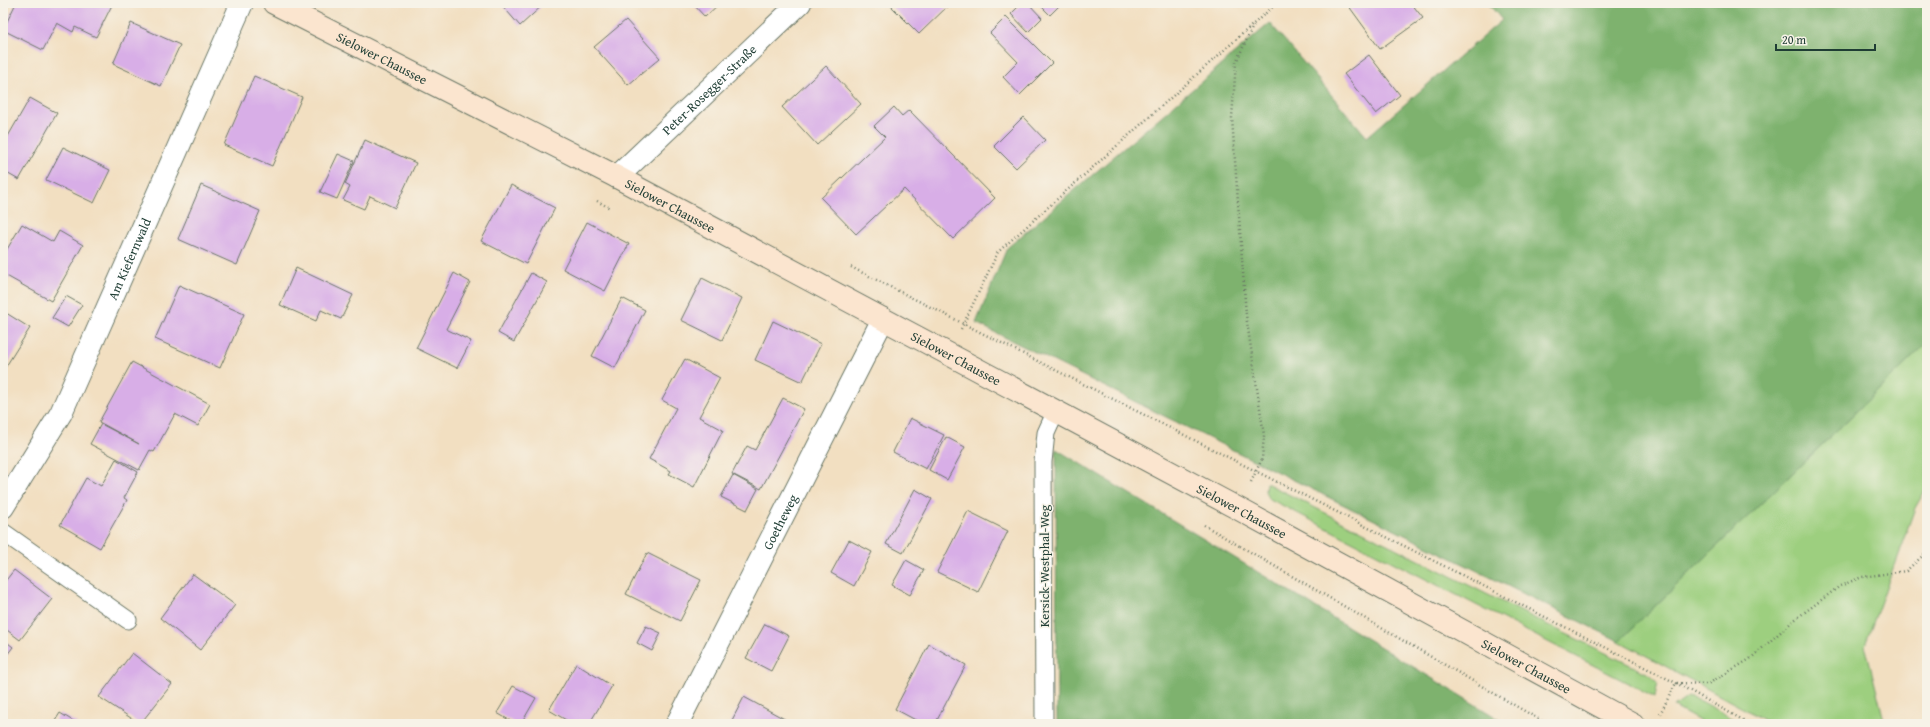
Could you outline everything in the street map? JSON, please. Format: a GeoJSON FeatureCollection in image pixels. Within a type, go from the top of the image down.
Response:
{"type":"FeatureCollection","features":[{"type":"Feature","properties":{"kind":"main road","name":"Sielower Chaussee"},"geometry":{"type":"LineString","coordinates":[[274,3],[617,177],[1237,508],[1633,724]]}},
{"type":"Feature","properties":{"kind":"street","name":"Am Kiefernwald"},"geometry":{"type":"LineString","coordinates":[[3,507],[62,413],[242,3]]}},
{"type":"Feature","properties":{"kind":"street","name":"Peter-Rosegger-Straße"},"geometry":{"type":"LineString","coordinates":[[617,177],[800,3]]}},
{"type":"Feature","properties":{"kind":"street","name":"Goetheweg"},"geometry":{"type":"LineString","coordinates":[[677,724],[883,319]]}},
{"type":"Feature","properties":{"kind":"lane","name":"Kersick-Westphal-Weg"},"geometry":{"type":"LineString","coordinates":[[1044,724],[1043,462],[1046,434],[1056,411]]}},
{"type":"Feature","properties":{"kind":"lane"},"geometry":{"type":"LineString","coordinates":[[3,532],[128,620]]}},
{"type":"Feature","properties":{"kind":"path"},"geometry":{"type":"LineString","coordinates":[[950,355],[998,252],[1277,3]]}},
{"type":"Feature","properties":{"kind":"path"},"geometry":{"type":"LineString","coordinates":[[1254,24],[1236,62],[1232,118],[1246,315],[1264,435],[1262,459],[1256,471],[1676,683],[1750,724]]}},
{"type":"Feature","properties":{"kind":"path"},"geometry":{"type":"LineString","coordinates":[[1237,508],[1241,547],[1547,724]]}},
{"type":"Feature","properties":{"kind":"path"},"geometry":{"type":"LineString","coordinates":[[1676,683],[1708,684],[1750,659],[1793,620],[1840,586],[1862,577],[1906,571],[1927,552]]}},
{"type":"Feature","properties":{"kind":"path"},"geometry":{"type":"LineString","coordinates":[[1658,717],[1676,683]]}},
{"type":"Feature","properties":{"kind":"green space"},"geometry":{"type":"Polygon","coordinates":[[[1488,3],[1927,3],[1927,343],[1619,641],[976,323],[1007,248],[1270,23],[1367,137],[1502,20],[1488,3]]]}},
{"type":"Feature","properties":{"kind":"green space"},"geometry":{"type":"Polygon","coordinates":[[[1927,343],[1927,487],[1915,508],[1865,645],[1885,724],[1772,724],[1619,641],[1927,343]]]}},
{"type":"Feature","properties":{"kind":"green space"},"geometry":{"type":"Polygon","coordinates":[[[1056,449],[1507,724],[1057,724],[1056,449]]]}},
{"type":"Feature","properties":{"kind":"green space"},"geometry":{"type":"Polygon","coordinates":[[[1266,483],[1550,626],[1651,675],[1658,682],[1655,697],[1268,498],[1265,491],[1266,483]]]}},
{"type":"Feature","properties":{"kind":"green space"},"geometry":{"type":"Polygon","coordinates":[[[1688,697],[1701,701],[1743,724],[1705,724],[1674,707],[1688,697]]]}},
{"type":"Feature","properties":{"kind":"building"},"geometry":{"type":"Polygon","coordinates":[[[16,3],[113,3],[96,37],[75,27],[73,32],[57,23],[43,50],[3,30],[16,3]]]}},
{"type":"Feature","properties":{"kind":"building"},"geometry":{"type":"Polygon","coordinates":[[[500,3],[545,3],[520,26],[500,3]]]}},
{"type":"Feature","properties":{"kind":"building"},"geometry":{"type":"Polygon","coordinates":[[[692,3],[720,3],[705,17],[692,3]]]}},
{"type":"Feature","properties":{"kind":"building"},"geometry":{"type":"Polygon","coordinates":[[[888,3],[951,3],[919,34],[888,3]]]}},
{"type":"Feature","properties":{"kind":"building"},"geometry":{"type":"Polygon","coordinates":[[[1022,3],[1028,3],[1042,18],[1028,32],[1011,14],[1022,3]]]}},
{"type":"Feature","properties":{"kind":"building"},"geometry":{"type":"Polygon","coordinates":[[[1038,3],[1062,3],[1050,15],[1038,3]]]}},
{"type":"Feature","properties":{"kind":"building"},"geometry":{"type":"Polygon","coordinates":[[[1351,3],[1411,3],[1423,18],[1380,49],[1348,5],[1351,3]]]}},
{"type":"Feature","properties":{"kind":"building"},"geometry":{"type":"Polygon","coordinates":[[[1006,17],[1052,63],[1020,95],[1003,77],[1018,62],[990,33],[1006,17]]]}},
{"type":"Feature","properties":{"kind":"building"},"geometry":{"type":"Polygon","coordinates":[[[626,20],[660,58],[628,85],[594,47],[626,20]]]}},
{"type":"Feature","properties":{"kind":"building"},"geometry":{"type":"Polygon","coordinates":[[[131,23],[180,45],[161,86],[113,64],[131,23]]]}},
{"type":"Feature","properties":{"kind":"building"},"geometry":{"type":"Polygon","coordinates":[[[1369,55],[1400,95],[1376,114],[1344,74],[1369,55]]]}},
{"type":"Feature","properties":{"kind":"building"},"geometry":{"type":"Polygon","coordinates":[[[826,66],[861,104],[817,145],[782,107],[826,66]]]}},
{"type":"Feature","properties":{"kind":"building"},"geometry":{"type":"Polygon","coordinates":[[[254,76],[302,97],[272,166],[224,145],[254,76]]]}},
{"type":"Feature","properties":{"kind":"building"},"geometry":{"type":"Polygon","coordinates":[[[30,98],[57,113],[19,180],[3,171],[3,145],[30,98]]]}},
{"type":"Feature","properties":{"kind":"building"},"geometry":{"type":"Polygon","coordinates":[[[894,107],[902,116],[909,110],[995,198],[953,239],[904,189],[856,234],[821,198],[885,137],[874,126],[894,107]]]}},
{"type":"Feature","properties":{"kind":"building"},"geometry":{"type":"Polygon","coordinates":[[[1023,117],[1045,140],[1016,168],[994,146],[1023,117]]]}},
{"type":"Feature","properties":{"kind":"building"},"geometry":{"type":"Polygon","coordinates":[[[365,140],[416,163],[395,208],[370,196],[364,209],[343,200],[350,187],[345,184],[365,140]]]}},
{"type":"Feature","properties":{"kind":"building"},"geometry":{"type":"Polygon","coordinates":[[[63,147],[110,170],[94,203],[46,180],[63,147]]]}},
{"type":"Feature","properties":{"kind":"building"},"geometry":{"type":"Polygon","coordinates":[[[338,154],[354,161],[337,199],[320,192],[338,154]]]}},
{"type":"Feature","properties":{"kind":"building"},"geometry":{"type":"Polygon","coordinates":[[[201,185],[260,211],[237,265],[178,239],[201,185]]]}},
{"type":"Feature","properties":{"kind":"building"},"geometry":{"type":"Polygon","coordinates":[[[511,185],[555,208],[526,264],[481,241],[511,185]]]}},
{"type":"Feature","properties":{"kind":"building"},"geometry":{"type":"Polygon","coordinates":[[[587,222],[629,244],[605,291],[563,269],[587,222]]]}},
{"type":"Feature","properties":{"kind":"building"},"geometry":{"type":"Polygon","coordinates":[[[22,224],[53,242],[59,231],[83,245],[51,301],[3,274],[3,256],[22,224]]]}},
{"type":"Feature","properties":{"kind":"building"},"geometry":{"type":"Polygon","coordinates":[[[296,268],[353,295],[341,319],[321,310],[316,321],[280,305],[296,268]]]}},
{"type":"Feature","properties":{"kind":"building"},"geometry":{"type":"Polygon","coordinates":[[[454,273],[470,282],[446,329],[471,341],[457,368],[416,348],[454,273]]]}},
{"type":"Feature","properties":{"kind":"building"},"geometry":{"type":"Polygon","coordinates":[[[531,273],[547,282],[514,342],[498,333],[531,273]]]}},
{"type":"Feature","properties":{"kind":"building"},"geometry":{"type":"Polygon","coordinates":[[[702,278],[742,298],[722,340],[681,320],[702,278]]]}},
{"type":"Feature","properties":{"kind":"building"},"geometry":{"type":"Polygon","coordinates":[[[179,285],[244,314],[220,368],[155,339],[179,285]]]}},
{"type":"Feature","properties":{"kind":"building"},"geometry":{"type":"Polygon","coordinates":[[[66,296],[82,305],[68,327],[52,318],[66,296]]]}},
{"type":"Feature","properties":{"kind":"building"},"geometry":{"type":"Polygon","coordinates":[[[622,298],[645,310],[615,368],[592,356],[622,298]]]}},
{"type":"Feature","properties":{"kind":"building"},"geometry":{"type":"Polygon","coordinates":[[[3,311],[30,328],[3,371],[3,311]]]}},
{"type":"Feature","properties":{"kind":"building"},"geometry":{"type":"Polygon","coordinates":[[[773,321],[821,344],[802,382],[755,360],[773,321]]]}},
{"type":"Feature","properties":{"kind":"building"},"geometry":{"type":"Polygon","coordinates":[[[685,359],[720,378],[699,417],[723,430],[694,487],[669,474],[671,471],[649,459],[676,408],[662,400],[685,359]]]}},
{"type":"Feature","properties":{"kind":"building"},"geometry":{"type":"Polygon","coordinates":[[[132,362],[210,404],[198,426],[175,414],[154,452],[150,450],[139,470],[90,444],[101,424],[139,444],[99,422],[132,362]]]}},
{"type":"Feature","properties":{"kind":"building"},"geometry":{"type":"Polygon","coordinates":[[[783,398],[804,409],[761,489],[732,474],[747,446],[755,450],[783,398]]]}},
{"type":"Feature","properties":{"kind":"building"},"geometry":{"type":"Polygon","coordinates":[[[910,418],[944,435],[926,469],[893,452],[910,418]]]}},
{"type":"Feature","properties":{"kind":"building"},"geometry":{"type":"Polygon","coordinates":[[[946,437],[965,447],[947,480],[929,470],[946,437]]]}},
{"type":"Feature","properties":{"kind":"building"},"geometry":{"type":"Polygon","coordinates":[[[116,459],[138,472],[124,498],[127,500],[100,548],[60,525],[86,478],[101,486],[116,459]]]}},
{"type":"Feature","properties":{"kind":"building"},"geometry":{"type":"Polygon","coordinates":[[[733,475],[758,489],[747,510],[721,497],[733,475]]]}},
{"type":"Feature","properties":{"kind":"building"},"geometry":{"type":"Polygon","coordinates":[[[915,489],[932,499],[903,553],[886,544],[915,489]]]}},
{"type":"Feature","properties":{"kind":"building"},"geometry":{"type":"Polygon","coordinates":[[[968,511],[1008,531],[978,592],[937,572],[968,511]]]}},
{"type":"Feature","properties":{"kind":"building"},"geometry":{"type":"Polygon","coordinates":[[[849,540],[872,552],[854,586],[831,573],[849,540]]]}},
{"type":"Feature","properties":{"kind":"building"},"geometry":{"type":"Polygon","coordinates":[[[647,553],[701,580],[680,621],[626,594],[647,553]]]}},
{"type":"Feature","properties":{"kind":"building"},"geometry":{"type":"Polygon","coordinates":[[[906,560],[924,570],[910,595],[892,585],[906,560]]]}},
{"type":"Feature","properties":{"kind":"building"},"geometry":{"type":"Polygon","coordinates":[[[14,570],[52,599],[20,640],[3,627],[3,584],[14,570]]]}},
{"type":"Feature","properties":{"kind":"building"},"geometry":{"type":"Polygon","coordinates":[[[193,574],[235,605],[200,650],[160,618],[193,574]]]}},
{"type":"Feature","properties":{"kind":"building"},"geometry":{"type":"Polygon","coordinates":[[[765,624],[789,636],[771,671],[746,658],[765,624]]]}},
{"type":"Feature","properties":{"kind":"building"},"geometry":{"type":"Polygon","coordinates":[[[646,626],[661,633],[652,651],[637,643],[646,626]]]}},
{"type":"Feature","properties":{"kind":"building"},"geometry":{"type":"Polygon","coordinates":[[[3,639],[13,647],[3,660],[3,639]]]}},
{"type":"Feature","properties":{"kind":"building"},"geometry":{"type":"Polygon","coordinates":[[[929,644],[966,665],[935,724],[923,724],[895,709],[929,644]]]}},
{"type":"Feature","properties":{"kind":"building"},"geometry":{"type":"Polygon","coordinates":[[[132,653],[172,684],[140,724],[99,697],[132,653]]]}},
{"type":"Feature","properties":{"kind":"building"},"geometry":{"type":"Polygon","coordinates":[[[576,664],[612,686],[589,724],[573,724],[549,710],[576,664]]]}},
{"type":"Feature","properties":{"kind":"building"},"geometry":{"type":"Polygon","coordinates":[[[513,686],[536,698],[521,724],[516,724],[497,713],[513,686]]]}},
{"type":"Feature","properties":{"kind":"building"},"geometry":{"type":"Polygon","coordinates":[[[744,697],[790,722],[789,724],[730,724],[744,697]]]}},
{"type":"Feature","properties":{"kind":"building"},"geometry":{"type":"Polygon","coordinates":[[[60,713],[78,724],[53,724],[60,713]]]}}]}
